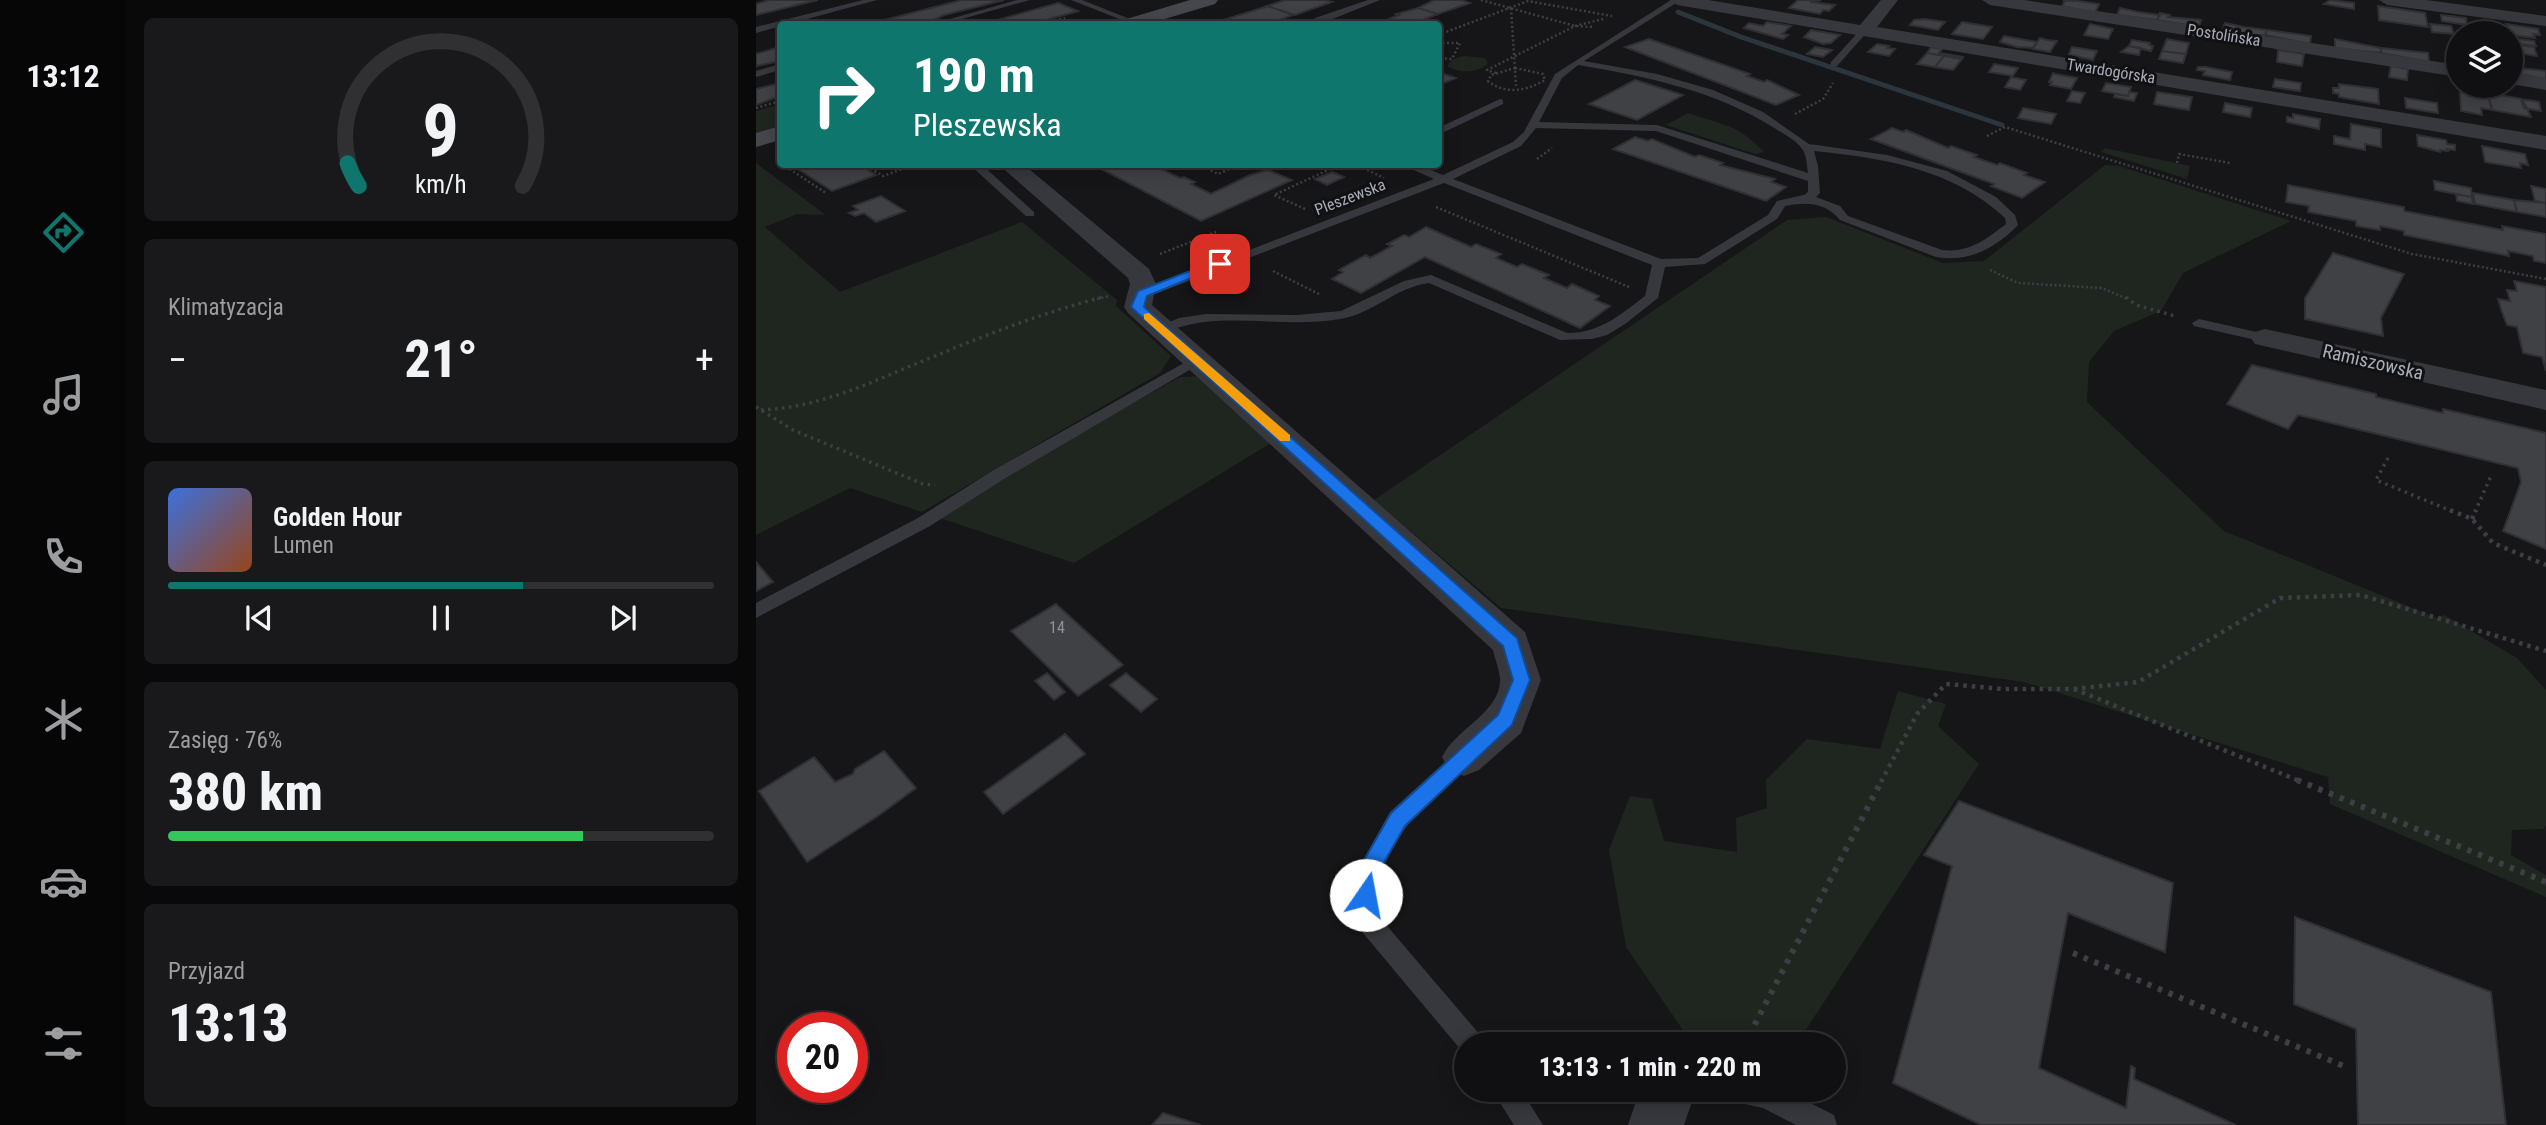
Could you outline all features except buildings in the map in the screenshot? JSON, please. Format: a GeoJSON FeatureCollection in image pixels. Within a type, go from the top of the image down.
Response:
{"type":"FeatureCollection","features":[{"type":"Feature","properties":{"kind":"street"},"geometry":{"type":"LineString","coordinates":[[1142,21],[1209,0]]}},
{"type":"Feature","properties":{"kind":"street","name":"Twardogórska"},"geometry":{"type":"LineString","coordinates":[[1677,0],[2546,143]]}},
{"type":"Feature","properties":{"kind":"street"},"geometry":{"type":"LineString","coordinates":[[1865,30],[1890,0]]}},
{"type":"Feature","properties":{"kind":"street","name":"Postolińska"},"geometry":{"type":"LineString","coordinates":[[1990,0],[2446,69]]}},
{"type":"Feature","properties":{"kind":"street"},"geometry":{"type":"LineString","coordinates":[[2387,0],[2494,7],[2546,21]]}},
{"type":"Feature","properties":{"kind":"street"},"geometry":{"type":"LineString","coordinates":[[2523,80],[2546,84]]}},
{"type":"Feature","properties":{"kind":"street"},"geometry":{"type":"LineString","coordinates":[[756,140],[777,134]]}},
{"type":"Feature","properties":{"kind":"street"},"geometry":{"type":"LineString","coordinates":[[1014,168],[1140,275],[1129,294],[1138,307],[1511,643],[1521,680],[1506,720],[1464,757]]}},
{"type":"Feature","properties":{"kind":"street","name":"Ramiszowska"},"geometry":{"type":"LineString","coordinates":[[2265,338],[2546,400]]}},
{"type":"Feature","properties":{"kind":"street"},"geometry":{"type":"LineString","coordinates":[[1656,1125],[1664,1102]]}},
{"type":"Feature","properties":{"kind":"lane"},"geometry":{"type":"LineString","coordinates":[[791,21],[873,0]]}},
{"type":"Feature","properties":{"kind":"lane"},"geometry":{"type":"LineString","coordinates":[[947,21],[1026,0]]}},
{"type":"Feature","properties":{"kind":"lane"},"geometry":{"type":"LineString","coordinates":[[1075,0],[1126,21]]}},
{"type":"Feature","properties":{"kind":"lane"},"geometry":{"type":"LineString","coordinates":[[1318,21],[1376,0]]}},
{"type":"Feature","properties":{"kind":"lane","name":"Pleszewska"},"geometry":{"type":"LineString","coordinates":[[1129,294],[1441,180],[1517,144],[1532,125],[1558,76],[1576,62],[1677,0]]}},
{"type":"Feature","properties":{"kind":"lane"},"geometry":{"type":"LineString","coordinates":[[756,30],[777,25]]}},
{"type":"Feature","properties":{"kind":"lane"},"geometry":{"type":"LineString","coordinates":[[1834,65],[1865,30]]}},
{"type":"Feature","properties":{"kind":"lane"},"geometry":{"type":"LineString","coordinates":[[1414,168],[1660,263],[1700,261],[1736,242],[1773,217],[1782,203],[1808,198],[1836,208],[1843,218],[1940,254],[1961,256],[1974,253],[2012,225],[2011,217],[1975,187],[1896,160],[1853,151],[1805,147],[1776,124],[1737,102],[1681,81],[1576,62]]}},
{"type":"Feature","properties":{"kind":"lane"},"geometry":{"type":"LineString","coordinates":[[756,74],[777,68]]}},
{"type":"Feature","properties":{"kind":"lane"},"geometry":{"type":"LineString","coordinates":[[1442,130],[1500,102]]}},
{"type":"Feature","properties":{"kind":"lane"},"geometry":{"type":"LineString","coordinates":[[1532,125],[1657,128],[1814,179]]}},
{"type":"Feature","properties":{"kind":"lane"},"geometry":{"type":"LineString","coordinates":[[1805,147],[1814,179],[1814,192],[1808,198]]}},
{"type":"Feature","properties":{"kind":"lane"},"geometry":{"type":"LineString","coordinates":[[978,168],[1030,214]]}},
{"type":"Feature","properties":{"kind":"lane"},"geometry":{"type":"LineString","coordinates":[[1162,328],[1198,318],[1316,318],[1355,311],[1412,282],[1431,279],[1565,337],[1586,338],[1601,335],[1651,298],[1660,263]]}},
{"type":"Feature","properties":{"kind":"lane","name":"Ramiszowska"},"geometry":{"type":"LineString","coordinates":[[2199,323],[2265,338]]}},
{"type":"Feature","properties":{"kind":"lane"},"geometry":{"type":"LineString","coordinates":[[756,611],[924,522],[1198,359]]}},
{"type":"Feature","properties":{"kind":"lane"},"geometry":{"type":"LineString","coordinates":[[1461,1032],[1371,925],[1366,895],[1373,862],[1398,819],[1464,757]]}},
{"type":"Feature","properties":{"kind":"lane"},"geometry":{"type":"LineString","coordinates":[[1514,1102],[1530,1125]]}},
{"type":"Feature","properties":{"kind":"lane"},"geometry":{"type":"LineString","coordinates":[[1780,1102],[1824,1125]]}},
{"type":"Feature","properties":{"kind":"path"},"geometry":{"type":"LineString","coordinates":[[1481,0],[1575,26],[1601,28]]}},
{"type":"Feature","properties":{"kind":"path"},"geometry":{"type":"LineString","coordinates":[[1442,34],[1527,0],[1643,21]]}},
{"type":"Feature","properties":{"kind":"path"},"geometry":{"type":"LineString","coordinates":[[1500,102],[1515,95],[1516,89],[1511,8]]}},
{"type":"Feature","properties":{"kind":"path"},"geometry":{"type":"LineString","coordinates":[[1496,73],[1487,70],[1575,26],[1614,16]]}},
{"type":"Feature","properties":{"kind":"path"},"geometry":{"type":"LineString","coordinates":[[1054,21],[1069,17]]}},
{"type":"Feature","properties":{"kind":"path"},"geometry":{"type":"LineString","coordinates":[[1442,43],[1460,43],[1452,59],[1442,58]]}},
{"type":"Feature","properties":{"kind":"path"},"geometry":{"type":"LineString","coordinates":[[1515,68],[1543,74],[1545,80],[1534,86],[1516,89],[1490,85],[1488,81],[1496,73],[1515,68]]}},
{"type":"Feature","properties":{"kind":"path"},"geometry":{"type":"LineString","coordinates":[[1776,124],[1823,99],[1834,83]]}},
{"type":"Feature","properties":{"kind":"path"},"geometry":{"type":"LineString","coordinates":[[756,108],[777,102]]}},
{"type":"Feature","properties":{"kind":"path"},"geometry":{"type":"LineString","coordinates":[[1987,136],[2005,127],[2412,254],[2546,279]]}},
{"type":"Feature","properties":{"kind":"path"},"geometry":{"type":"LineString","coordinates":[[2177,163],[2179,154],[2230,163]]}},
{"type":"Feature","properties":{"kind":"path"},"geometry":{"type":"LineString","coordinates":[[788,168],[825,192]]}},
{"type":"Feature","properties":{"kind":"path"},"geometry":{"type":"LineString","coordinates":[[870,168],[883,176],[905,168]]}},
{"type":"Feature","properties":{"kind":"path"},"geometry":{"type":"LineString","coordinates":[[1207,168],[1218,174],[1232,168]]}},
{"type":"Feature","properties":{"kind":"path"},"geometry":{"type":"LineString","coordinates":[[1306,210],[1274,195],[1332,168]]}},
{"type":"Feature","properties":{"kind":"path"},"geometry":{"type":"LineString","coordinates":[[804,178],[809,177]]}},
{"type":"Feature","properties":{"kind":"path"},"geometry":{"type":"LineString","coordinates":[[1403,194],[1651,298]]}},
{"type":"Feature","properties":{"kind":"path"},"geometry":{"type":"LineString","coordinates":[[1160,254],[1216,232]]}},
{"type":"Feature","properties":{"kind":"path"},"geometry":{"type":"LineString","coordinates":[[1961,256],[2018,283],[2102,288],[2126,297],[2136,305],[2199,323]]}},
{"type":"Feature","properties":{"kind":"path"},"geometry":{"type":"LineString","coordinates":[[1273,271],[1355,311]]}},
{"type":"Feature","properties":{"kind":"path"},"geometry":{"type":"LineString","coordinates":[[758,408],[789,410],[854,392],[1035,316],[1129,294]]}},
{"type":"Feature","properties":{"kind":"path"},"geometry":{"type":"LineString","coordinates":[[758,408],[793,430],[923,484],[978,488]]}},
{"type":"Feature","properties":{"kind":"path"},"geometry":{"type":"LineString","coordinates":[[2388,458],[2376,480],[2472,519],[2493,543],[2546,565]]}},
{"type":"Feature","properties":{"kind":"path"},"geometry":{"type":"LineString","coordinates":[[2472,519],[2491,476]]}},
{"type":"Feature","properties":{"kind":"path"},"geometry":{"type":"LineString","coordinates":[[1751,1032],[1917,715],[1946,684],[2004,689],[2073,689],[2138,682],[2280,598],[2361,595],[2546,651]]}},
{"type":"Feature","properties":{"kind":"path"},"geometry":{"type":"LineString","coordinates":[[2073,689],[2546,883]]}},
{"type":"Feature","properties":{"kind":"path"},"geometry":{"type":"LineString","coordinates":[[2073,953],[2346,1067]]}},
{"type":"Feature","properties":{"kind":"shaded area"},"geometry":{"type":"Polygon","coordinates":[[[1463,56],[1485,58],[1488,64],[1467,71],[1447,66],[1451,60],[1463,56]]]}},
{"type":"Feature","properties":{"kind":"shaded area"},"geometry":{"type":"Polygon","coordinates":[[[777,105],[777,127],[756,134],[756,111],[777,105]]]}},
{"type":"Feature","properties":{"kind":"shaded area"},"geometry":{"type":"Polygon","coordinates":[[[1688,113],[1737,130],[1764,152],[1755,154],[1666,125],[1688,113]]]}},
{"type":"Feature","properties":{"kind":"shaded area"},"geometry":{"type":"Polygon","coordinates":[[[2105,148],[2190,166],[2187,179],[2101,152],[2105,148]]]}},
{"type":"Feature","properties":{"kind":"shaded area"},"geometry":{"type":"Polygon","coordinates":[[[756,163],[826,215],[797,214],[765,227],[840,292],[1022,222],[1117,300],[1116,306],[1171,356],[1160,373],[922,512],[850,488],[756,535],[756,163]]]}},
{"type":"Feature","properties":{"kind":"shaded area"},"geometry":{"type":"Polygon","coordinates":[[[2105,165],[2119,166],[2291,221],[2183,273],[2161,311],[2114,331],[2089,362],[2087,402],[2224,531],[2437,618],[2444,615],[2517,658],[2546,690],[2546,824],[2544,829],[2512,830],[2511,855],[2546,875],[2546,897],[2330,804],[2328,777],[2024,682],[1501,608],[1374,500],[1787,220],[1826,217],[1943,263],[1984,261],[2105,165]]]}},
{"type":"Feature","properties":{"kind":"shaded area"},"geometry":{"type":"Polygon","coordinates":[[[1203,376],[1271,443],[1074,563],[940,518],[1054,447],[1180,377],[1203,376]]]}},
{"type":"Feature","properties":{"kind":"shaded area"},"geometry":{"type":"Polygon","coordinates":[[[1898,691],[1946,704],[1938,726],[1979,764],[1804,1032],[1684,1032],[1626,947],[1609,850],[1630,796],[1652,799],[1664,841],[1737,852],[1736,818],[1767,808],[1766,780],[1807,739],[1880,749],[1898,691]]]}},
{"type":"Feature","properties":{"kind":"waterway"},"geometry":{"type":"LineString","coordinates":[[1678,12],[1741,37],[2002,125]]}},
{"type":"Feature","properties":{"kind":"slow traffic"},"geometry":{"type":"LineString","coordinates":[[1149,317],[1285,438]]}},
{"type":"Feature","properties":{"kind":"route"},"geometry":{"type":"LineString","coordinates":[[1220,264],[1142,294],[1137,301],[1138,307],[1511,643],[1521,680],[1506,720],[1398,819],[1373,862],[1366,895]]}}]}
